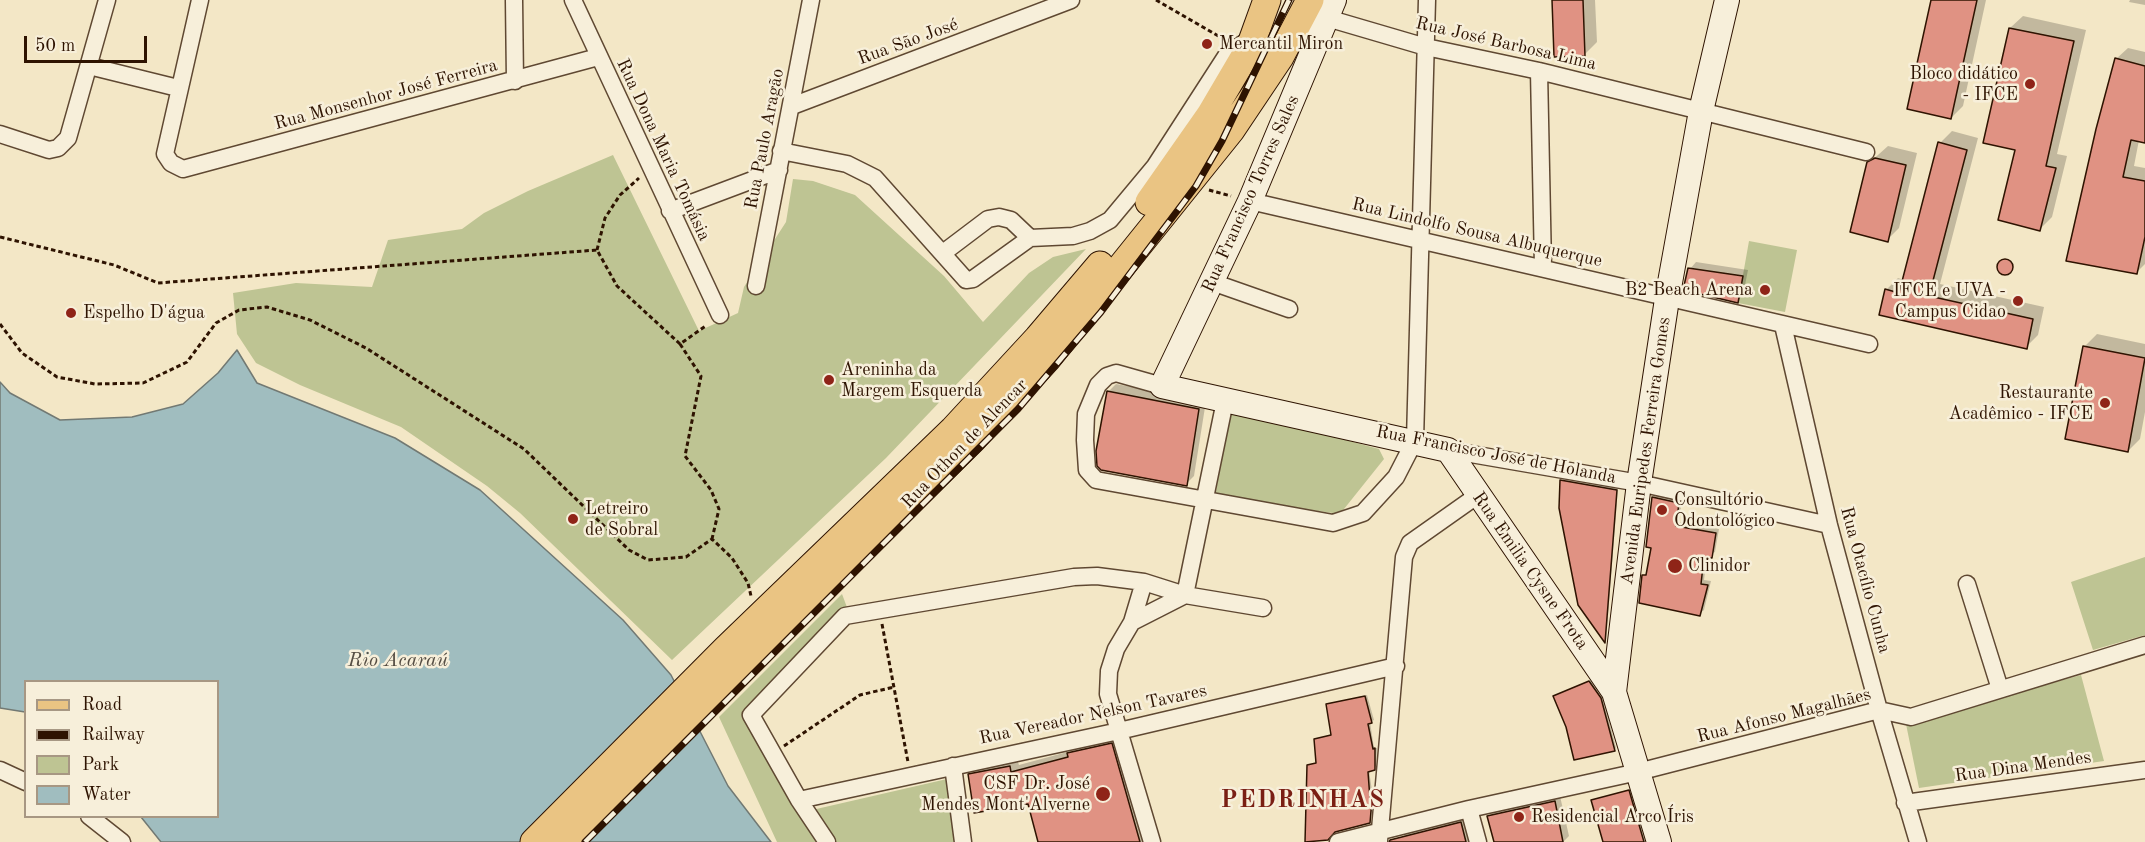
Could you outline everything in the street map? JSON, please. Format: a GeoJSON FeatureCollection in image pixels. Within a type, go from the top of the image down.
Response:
{"type":"FeatureCollection","features":[{"type":"Feature","properties":{"kind":"main road","name":"Rua Othon de Alencar"},"geometry":{"type":"LineString","coordinates":[[565,842],[734,657],[762,615],[953,430],[1045,330],[1115,247],[1166,180],[1210,115],[1267,0]]}},
{"type":"Feature","properties":{"kind":"main road","name":"Rua Othon de Alencar"},"geometry":{"type":"LineString","coordinates":[[534,842],[1010,400],[1112,280],[1255,96],[1318,9]]}},
{"type":"Feature","properties":{"kind":"street"},"geometry":{"type":"LineString","coordinates":[[0,134],[49,150],[58,148],[68,138],[107,0]]}},
{"type":"Feature","properties":{"kind":"street"},"geometry":{"type":"LineString","coordinates":[[89,66],[178,88],[200,0]]}},
{"type":"Feature","properties":{"kind":"street"},"geometry":{"type":"LineString","coordinates":[[514,0],[514,81]]}},
{"type":"Feature","properties":{"kind":"street","name":"Rua Dona Maria Tomásia"},"geometry":{"type":"LineString","coordinates":[[573,0],[669,211],[720,315]]}},
{"type":"Feature","properties":{"kind":"street","name":"Rua Paulo Aragão"},"geometry":{"type":"LineString","coordinates":[[756,286],[811,0]]}},
{"type":"Feature","properties":{"kind":"street","name":"Rua São José"},"geometry":{"type":"LineString","coordinates":[[792,106],[1035,7],[1071,0]]}},
{"type":"Feature","properties":{"kind":"street"},"geometry":{"type":"LineString","coordinates":[[1162,386],[1116,373],[1107,376],[1098,385],[1086,414],[1084,458],[1087,470],[1096,480],[1205,502],[1333,523],[1349,520],[1363,513],[1396,477],[1415,440],[1427,0]]}},
{"type":"Feature","properties":{"kind":"street","name":"Avenida Euripedes Ferreira Gomes"},"geometry":{"type":"LineString","coordinates":[[1614,692],[1639,483],[1667,299],[1701,111],[1726,0]]}},
{"type":"Feature","properties":{"kind":"street","name":"Rua José Barbosa Lima"},"geometry":{"type":"LineString","coordinates":[[1318,9],[1426,47],[1539,71],[1866,153]]}},
{"type":"Feature","properties":{"kind":"street","name":"Rua Francisco Torres Sales"},"geometry":{"type":"LineString","coordinates":[[1162,386],[1250,201],[1318,9]]}},
{"type":"Feature","properties":{"kind":"street"},"geometry":{"type":"LineString","coordinates":[[781,151],[847,164],[868,174],[883,186],[966,280],[980,276],[1030,238],[1073,236],[1090,231],[1110,220],[1155,166],[1228,53],[1245,41]]}},
{"type":"Feature","properties":{"kind":"street","name":"Rua Monsenhor José Ferreira"},"geometry":{"type":"LineString","coordinates":[[178,88],[165,154],[171,162],[183,169],[598,57]]}},
{"type":"Feature","properties":{"kind":"street"},"geometry":{"type":"LineString","coordinates":[[1539,71],[1543,267]]}},
{"type":"Feature","properties":{"kind":"street"},"geometry":{"type":"LineString","coordinates":[[669,211],[778,170]]}},
{"type":"Feature","properties":{"kind":"street","name":"Rua Lindolfo Sousa Albuquerque"},"geometry":{"type":"LineString","coordinates":[[1250,201],[1869,344]]}},
{"type":"Feature","properties":{"kind":"street"},"geometry":{"type":"LineString","coordinates":[[943,253],[988,219],[999,217],[1011,220],[1030,238]]}},
{"type":"Feature","properties":{"kind":"street"},"geometry":{"type":"LineString","coordinates":[[1212,282],[1289,309]]}},
{"type":"Feature","properties":{"kind":"street","name":"Rua Otacílio Cunha"},"geometry":{"type":"LineString","coordinates":[[1783,325],[1829,525],[1905,803],[1918,842]]}},
{"type":"Feature","properties":{"kind":"street","name":"Rua Francisco José de Holanda"},"geometry":{"type":"LineString","coordinates":[[1162,386],[1415,440],[1448,450],[1639,483],[1829,525]]}},
{"type":"Feature","properties":{"kind":"street"},"geometry":{"type":"LineString","coordinates":[[1185,595],[1225,401]]}},
{"type":"Feature","properties":{"kind":"street","name":"Rua Emilia Cysne Frota"},"geometry":{"type":"LineString","coordinates":[[1448,450],[1614,692]]}},
{"type":"Feature","properties":{"kind":"street"},"geometry":{"type":"LineString","coordinates":[[1379,837],[1404,557],[1410,543],[1478,495]]}},
{"type":"Feature","properties":{"kind":"street"},"geometry":{"type":"LineString","coordinates":[[827,842],[799,800],[751,715],[845,616],[880,612],[1074,577],[1098,576],[1144,582],[1185,595],[1263,608]]}},
{"type":"Feature","properties":{"kind":"street"},"geometry":{"type":"LineString","coordinates":[[1144,582],[1132,622],[1116,649],[1109,671],[1108,694],[1152,842]]}},
{"type":"Feature","properties":{"kind":"street"},"geometry":{"type":"LineString","coordinates":[[1967,584],[2000,689]]}},
{"type":"Feature","properties":{"kind":"street"},"geometry":{"type":"LineString","coordinates":[[1132,622],[1185,595]]}},
{"type":"Feature","properties":{"kind":"street","name":"Rua Afonso Magalhães"},"geometry":{"type":"LineString","coordinates":[[1338,842],[1379,837],[1469,809],[1638,772],[1879,710],[1911,717],[2145,645]]}},
{"type":"Feature","properties":{"kind":"street","name":"Rua Vereador Nelson Tavares"},"geometry":{"type":"LineString","coordinates":[[799,800],[1119,731],[1396,666]]}},
{"type":"Feature","properties":{"kind":"street"},"geometry":{"type":"LineString","coordinates":[[1614,692],[1659,842]]}},
{"type":"Feature","properties":{"kind":"street"},"geometry":{"type":"LineString","coordinates":[[953,766],[963,842]]}},
{"type":"Feature","properties":{"kind":"street"},"geometry":{"type":"LineString","coordinates":[[0,770],[24,781]]}},
{"type":"Feature","properties":{"kind":"street","name":"Rua Dina Mendes"},"geometry":{"type":"LineString","coordinates":[[1905,803],[2145,770]]}},
{"type":"Feature","properties":{"kind":"street"},"geometry":{"type":"LineString","coordinates":[[1469,809],[1478,842]]}},
{"type":"Feature","properties":{"kind":"street"},"geometry":{"type":"LineString","coordinates":[[92,818],[122,842]]}},
{"type":"Feature","properties":{"kind":"path"},"geometry":{"type":"LineString","coordinates":[[1156,0],[1245,41]]}},
{"type":"Feature","properties":{"kind":"path"},"geometry":{"type":"LineString","coordinates":[[0,324],[22,353],[57,377],[95,384],[143,383],[187,362],[216,323],[239,310],[267,307],[310,320],[366,348],[524,449],[629,550],[648,560],[686,557],[712,539],[719,509],[711,490],[685,456],[701,376],[680,344],[617,286],[597,250],[605,218],[620,195],[650,168]]}},
{"type":"Feature","properties":{"kind":"path"},"geometry":{"type":"LineString","coordinates":[[1187,183],[1250,201]]}},
{"type":"Feature","properties":{"kind":"path"},"geometry":{"type":"LineString","coordinates":[[0,237],[114,265],[158,283],[597,250]]}},
{"type":"Feature","properties":{"kind":"path"},"geometry":{"type":"LineString","coordinates":[[680,344],[720,315]]}},
{"type":"Feature","properties":{"kind":"path"},"geometry":{"type":"LineString","coordinates":[[712,539],[732,558],[748,583],[753,607],[762,615]]}},
{"type":"Feature","properties":{"kind":"path"},"geometry":{"type":"LineString","coordinates":[[880,612],[910,775]]}},
{"type":"Feature","properties":{"kind":"path"},"geometry":{"type":"LineString","coordinates":[[773,753],[860,696],[894,687]]}},
{"type":"Feature","properties":{"kind":"green space"},"geometry":{"type":"Polygon","coordinates":[[[613,155],[699,331],[738,313],[744,287],[786,222],[793,179],[813,181],[855,195],[944,276],[983,322],[1029,273],[1053,257],[1086,249],[886,458],[672,660],[520,513],[487,486],[401,427],[300,385],[256,363],[237,334],[233,293],[296,283],[372,287],[388,240],[462,229],[484,213],[528,191],[613,155]]]}},
{"type":"Feature","properties":{"kind":"green space","name":"B2 Beach Arena"},"geometry":{"type":"Polygon","coordinates":[[[1749,241],[1797,250],[1785,312],[1738,303],[1749,241]]]}},
{"type":"Feature","properties":{"kind":"green space"},"geometry":{"type":"Polygon","coordinates":[[[1230,409],[1379,449],[1384,459],[1340,514],[1215,497],[1230,409]]]}},
{"type":"Feature","properties":{"kind":"green space"},"geometry":{"type":"Polygon","coordinates":[[[2145,557],[2145,635],[2093,650],[2071,582],[2145,557]]]}},
{"type":"Feature","properties":{"kind":"green space"},"geometry":{"type":"Polygon","coordinates":[[[842,594],[848,610],[748,707],[812,810],[947,779],[962,842],[777,842],[719,717],[842,594]]]}},
{"type":"Feature","properties":{"kind":"green space"},"geometry":{"type":"Polygon","coordinates":[[[2081,675],[2104,761],[1919,788],[1906,724],[2081,675]]]}},
{"type":"Feature","properties":{"kind":"water","name":"Rio Acaraú"},"geometry":{"type":"Polygon","coordinates":[[[237,350],[257,383],[395,438],[480,490],[623,620],[671,675],[728,786],[771,842],[161,842],[142,818],[219,818],[219,680],[24,680],[24,712],[0,708],[0,382],[10,393],[60,420],[132,417],[183,404],[218,373],[237,350]]]}},
{"type":"Feature","properties":{"kind":"building"},"geometry":{"type":"Polygon","coordinates":[[[1552,0],[1583,0],[1585,56],[1554,57],[1552,0]]]}},
{"type":"Feature","properties":{"kind":"building"},"geometry":{"type":"Polygon","coordinates":[[[1931,0],[1977,0],[1951,119],[1907,109],[1931,0]]]}},
{"type":"Feature","properties":{"kind":"building"},"geometry":{"type":"Polygon","coordinates":[[[2009,28],[2074,41],[2046,166],[2056,168],[2040,231],[1998,220],[2015,150],[1983,143],[2009,28]]]}},
{"type":"Feature","properties":{"kind":"building"},"geometry":{"type":"Polygon","coordinates":[[[2115,58],[2145,66],[2145,143],[2131,140],[2123,177],[2145,181],[2145,237],[2137,274],[2066,261],[2096,129],[2115,58]]]}},
{"type":"Feature","properties":{"kind":"building"},"geometry":{"type":"Polygon","coordinates":[[[1938,142],[1967,150],[1929,296],[2033,319],[2027,349],[1879,315],[1885,289],[1899,293],[1938,142]]]}},
{"type":"Feature","properties":{"kind":"building"},"geometry":{"type":"Polygon","coordinates":[[[1875,158],[1906,165],[1888,242],[1850,232],[1867,162],[1875,158]]]}},
{"type":"Feature","properties":{"kind":"building"},"geometry":{"type":"Polygon","coordinates":[[[2005,259],[2011,261],[2013,267],[2011,273],[2005,275],[1999,273],[1997,267],[1999,261],[2005,259]]]}},
{"type":"Feature","properties":{"kind":"building"},"geometry":{"type":"Polygon","coordinates":[[[1688,268],[1743,276],[1738,303],[1683,290],[1688,268]]]}},
{"type":"Feature","properties":{"kind":"building","name":"Restaurante Acadêmico - IFCE"},"geometry":{"type":"Polygon","coordinates":[[[2083,346],[2145,358],[2128,452],[2065,439],[2083,346]]]}},
{"type":"Feature","properties":{"kind":"building"},"geometry":{"type":"Polygon","coordinates":[[[1107,391],[1199,409],[1187,486],[1101,470],[1097,466],[1096,451],[1107,391]]]}},
{"type":"Feature","properties":{"kind":"building"},"geometry":{"type":"Polygon","coordinates":[[[1560,480],[1617,490],[1605,643],[1578,605],[1559,508],[1560,480]]]}},
{"type":"Feature","properties":{"kind":"building"},"geometry":{"type":"Polygon","coordinates":[[[1652,497],[1679,503],[1676,526],[1716,533],[1712,558],[1704,557],[1701,584],[1708,585],[1700,616],[1639,603],[1642,575],[1646,575],[1651,548],[1646,547],[1652,497]]]}},
{"type":"Feature","properties":{"kind":"building"},"geometry":{"type":"Polygon","coordinates":[[[1589,681],[1601,698],[1615,751],[1574,760],[1566,727],[1553,696],[1589,681]]]}},
{"type":"Feature","properties":{"kind":"building"},"geometry":{"type":"Polygon","coordinates":[[[1365,696],[1372,723],[1368,724],[1373,749],[1375,748],[1375,770],[1368,772],[1370,799],[1372,799],[1370,823],[1335,832],[1328,840],[1305,842],[1307,765],[1316,763],[1314,739],[1331,735],[1326,704],[1365,696]]]}},
{"type":"Feature","properties":{"kind":"building"},"geometry":{"type":"Polygon","coordinates":[[[1112,743],[1140,842],[1038,842],[1028,804],[974,813],[968,774],[1010,766],[1011,772],[1068,757],[1067,753],[1112,743]]]}},
{"type":"Feature","properties":{"kind":"building"},"geometry":{"type":"Polygon","coordinates":[[[1629,790],[1644,842],[1603,842],[1591,800],[1629,790]]]}},
{"type":"Feature","properties":{"kind":"building","name":"Residencial Arco Íris"},"geometry":{"type":"Polygon","coordinates":[[[1555,801],[1563,842],[1494,842],[1487,816],[1555,801]]]}},
{"type":"Feature","properties":{"kind":"building"},"geometry":{"type":"Polygon","coordinates":[[[1461,822],[1466,842],[1389,842],[1390,840],[1461,822]]]}},
{"type":"Feature","properties":{"kind":"railway"},"geometry":{"type":"LineString","coordinates":[[585,842],[1018,409],[1101,312],[1196,186],[1222,141],[1289,0]]}},
{"type":"Feature","properties":{"kind":"place","name":"Mercantil Miron"},"geometry":{"type":"Point","coordinates":[1207,44]}},
{"type":"Feature","properties":{"kind":"place","name":"Bloco didático - IFCE"},"geometry":{"type":"Point","coordinates":[2030,84]}},
{"type":"Feature","properties":{"kind":"place","name":"B2 Beach Arena"},"geometry":{"type":"Point","coordinates":[1765,290]}},
{"type":"Feature","properties":{"kind":"place","name":"IFCE e UVA - Campus Cidao"},"geometry":{"type":"Point","coordinates":[2018,301]}},
{"type":"Feature","properties":{"kind":"place","name":"Espelho D'água"},"geometry":{"type":"Point","coordinates":[71,313]}},
{"type":"Feature","properties":{"kind":"place","name":"Areninha da Margem Esquerda"},"geometry":{"type":"Point","coordinates":[829,380]}},
{"type":"Feature","properties":{"kind":"place","name":"Restaurante Acadêmico - IFCE"},"geometry":{"type":"Point","coordinates":[2105,403]}},
{"type":"Feature","properties":{"kind":"place","name":"Consultório Odontológico"},"geometry":{"type":"Point","coordinates":[1662,510]}},
{"type":"Feature","properties":{"kind":"place","name":"Letreiro de Sobral"},"geometry":{"type":"Point","coordinates":[573,519]}},
{"type":"Feature","properties":{"kind":"place","name":"Clinidor"},"geometry":{"type":"Point","coordinates":[1675,566]}},
{"type":"Feature","properties":{"kind":"place","name":"CSF Dr. José Mendes Mont'Alverne"},"geometry":{"type":"Point","coordinates":[1103,794]}},
{"type":"Feature","properties":{"kind":"place","name":"Residencial Arco Íris"},"geometry":{"type":"Point","coordinates":[1519,817]}},
{"type":"Feature","properties":{"kind":"district","name":"PEDRINHAS"},"geometry":{"type":"Point","coordinates":[1303,801]}}]}
